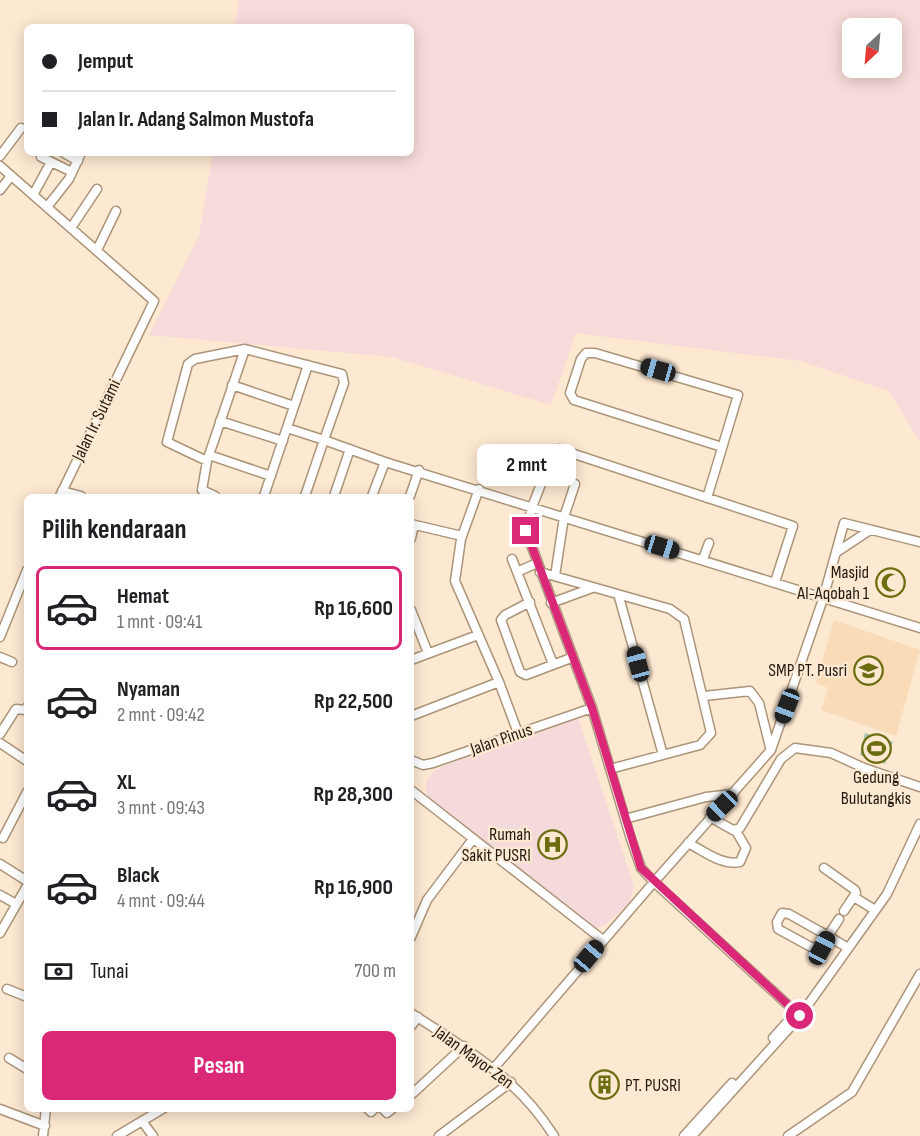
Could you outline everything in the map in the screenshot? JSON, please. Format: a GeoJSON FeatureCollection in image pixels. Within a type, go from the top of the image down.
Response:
{"type":"FeatureCollection","features":[{"type":"Feature","properties":{"kind":"street"},"geometry":{"type":"LineString","coordinates":[[0,156],[21,128]]}},
{"type":"Feature","properties":{"kind":"street"},"geometry":{"type":"LineString","coordinates":[[41,157],[72,172]]}},
{"type":"Feature","properties":{"kind":"street"},"geometry":{"type":"LineString","coordinates":[[47,207],[80,157]]}},
{"type":"Feature","properties":{"kind":"street"},"geometry":{"type":"LineString","coordinates":[[33,195],[51,162]]}},
{"type":"Feature","properties":{"kind":"street"},"geometry":{"type":"LineString","coordinates":[[0,166],[97,250],[116,211]]}},
{"type":"Feature","properties":{"kind":"street"},"geometry":{"type":"LineString","coordinates":[[0,190],[11,176]]}},
{"type":"Feature","properties":{"kind":"street"},"geometry":{"type":"LineString","coordinates":[[71,228],[97,189]]}},
{"type":"Feature","properties":{"kind":"street","name":"Jalan Ir. Sutami"},"geometry":{"type":"LineString","coordinates":[[61,494],[154,301],[97,250]]}},
{"type":"Feature","properties":{"kind":"street"},"geometry":{"type":"LineString","coordinates":[[211,494],[202,490],[208,458],[244,349]]}},
{"type":"Feature","properties":{"kind":"street"},"geometry":{"type":"LineString","coordinates":[[271,476],[208,458],[167,442],[188,364],[195,359],[244,349],[339,372],[344,377],[335,411],[306,494]]}},
{"type":"Feature","properties":{"kind":"street"},"geometry":{"type":"LineString","coordinates":[[707,498],[738,395],[595,353],[586,354],[581,359],[570,393],[574,400],[722,447]]}},
{"type":"Feature","properties":{"kind":"street"},"geometry":{"type":"LineString","coordinates":[[265,494],[308,365]]}},
{"type":"Feature","properties":{"kind":"street"},"geometry":{"type":"LineString","coordinates":[[232,386],[294,406]]}},
{"type":"Feature","properties":{"kind":"street"},"geometry":{"type":"LineString","coordinates":[[220,421],[283,441]]}},
{"type":"Feature","properties":{"kind":"street"},"geometry":{"type":"LineString","coordinates":[[287,428],[385,462],[419,470],[920,628]]}},
{"type":"Feature","properties":{"kind":"street"},"geometry":{"type":"LineString","coordinates":[[335,494],[350,449]]}},
{"type":"Feature","properties":{"kind":"street"},"geometry":{"type":"LineString","coordinates":[[775,582],[793,526],[559,449],[554,451],[532,507],[526,531],[571,658],[592,708],[641,868],[797,1014]]}},
{"type":"Feature","properties":{"kind":"street"},"geometry":{"type":"LineString","coordinates":[[373,494],[385,462]]}},
{"type":"Feature","properties":{"kind":"street"},"geometry":{"type":"LineString","coordinates":[[411,494],[419,470]]}},
{"type":"Feature","properties":{"kind":"street"},"geometry":{"type":"LineString","coordinates":[[555,576],[564,517],[575,484]]}},
{"type":"Feature","properties":{"kind":"street"},"geometry":{"type":"LineString","coordinates":[[479,489],[462,536],[455,581],[499,682],[518,733]]}},
{"type":"Feature","properties":{"kind":"street"},"geometry":{"type":"LineString","coordinates":[[494,1068],[710,817],[771,750],[823,599],[844,523],[920,542]]}},
{"type":"Feature","properties":{"kind":"street"},"geometry":{"type":"LineString","coordinates":[[414,524],[462,536]]}},
{"type":"Feature","properties":{"kind":"street"},"geometry":{"type":"LineString","coordinates":[[837,552],[870,530]]}},
{"type":"Feature","properties":{"kind":"street"},"geometry":{"type":"LineString","coordinates":[[703,559],[709,543]]}},
{"type":"Feature","properties":{"kind":"street"},"geometry":{"type":"LineString","coordinates":[[512,560],[553,664]]}},
{"type":"Feature","properties":{"kind":"street"},"geometry":{"type":"LineString","coordinates":[[517,572],[538,568],[555,576],[620,597],[670,609],[684,619],[711,729],[708,739],[699,745],[610,769]]}},
{"type":"Feature","properties":{"kind":"street"},"geometry":{"type":"LineString","coordinates":[[0,637],[24,579]]}},
{"type":"Feature","properties":{"kind":"street"},"geometry":{"type":"LineString","coordinates":[[551,603],[592,588]]}},
{"type":"Feature","properties":{"kind":"street"},"geometry":{"type":"LineString","coordinates":[[620,597],[663,755]]}},
{"type":"Feature","properties":{"kind":"street"},"geometry":{"type":"LineString","coordinates":[[530,602],[502,617],[508,644],[523,674],[571,658]]}},
{"type":"Feature","properties":{"kind":"street"},"geometry":{"type":"LineString","coordinates":[[414,617],[428,652]]}},
{"type":"Feature","properties":{"kind":"street"},"geometry":{"type":"LineString","coordinates":[[414,659],[478,635]]}},
{"type":"Feature","properties":{"kind":"street"},"geometry":{"type":"LineString","coordinates":[[0,657],[12,662]]}},
{"type":"Feature","properties":{"kind":"street"},"geometry":{"type":"LineString","coordinates":[[414,712],[499,682]]}},
{"type":"Feature","properties":{"kind":"street"},"geometry":{"type":"LineString","coordinates":[[704,696],[750,691],[759,703],[771,750]]}},
{"type":"Feature","properties":{"kind":"street"},"geometry":{"type":"LineString","coordinates":[[0,734],[15,710],[24,708]]}},
{"type":"Feature","properties":{"kind":"street","name":"Jalan Pinus"},"geometry":{"type":"LineString","coordinates":[[414,761],[423,765],[433,763],[592,708]]}},
{"type":"Feature","properties":{"kind":"street"},"geometry":{"type":"LineString","coordinates":[[764,723],[780,723]]}},
{"type":"Feature","properties":{"kind":"street"},"geometry":{"type":"LineString","coordinates":[[1,747],[24,759]]}},
{"type":"Feature","properties":{"kind":"street"},"geometry":{"type":"LineString","coordinates":[[736,831],[747,819],[781,759],[795,748],[831,753],[864,768],[920,786]]}},
{"type":"Feature","properties":{"kind":"street"},"geometry":{"type":"LineString","coordinates":[[414,792],[603,940]]}},
{"type":"Feature","properties":{"kind":"street"},"geometry":{"type":"LineString","coordinates":[[625,819],[706,797],[733,794]]}},
{"type":"Feature","properties":{"kind":"street"},"geometry":{"type":"LineString","coordinates":[[3,837],[24,798]]}},
{"type":"Feature","properties":{"kind":"street"},"geometry":{"type":"LineString","coordinates":[[688,843],[733,864],[741,862],[746,848],[736,831],[710,817]]}},
{"type":"Feature","properties":{"kind":"street"},"geometry":{"type":"LineString","coordinates":[[684,1136],[808,1002],[887,894],[920,825]]}},
{"type":"Feature","properties":{"kind":"street"},"geometry":{"type":"LineString","coordinates":[[414,930],[427,900],[473,839]]}},
{"type":"Feature","properties":{"kind":"street"},"geometry":{"type":"LineString","coordinates":[[0,864],[24,879]]}},
{"type":"Feature","properties":{"kind":"street"},"geometry":{"type":"LineString","coordinates":[[824,868],[855,890],[854,897],[828,936],[822,948],[816,948],[778,929],[777,922],[782,913],[789,914],[828,936],[848,948]]}},
{"type":"Feature","properties":{"kind":"street"},"geometry":{"type":"LineString","coordinates":[[0,933],[24,891]]}},
{"type":"Feature","properties":{"kind":"street"},"geometry":{"type":"LineString","coordinates":[[0,896],[16,904]]}},
{"type":"Feature","properties":{"kind":"street"},"geometry":{"type":"LineString","coordinates":[[854,897],[875,910]]}},
{"type":"Feature","properties":{"kind":"street"},"geometry":{"type":"LineString","coordinates":[[788,1136],[852,1092],[920,974]]}},
{"type":"Feature","properties":{"kind":"street"},"geometry":{"type":"LineString","coordinates":[[7,989],[24,997]]}},
{"type":"Feature","properties":{"kind":"street"},"geometry":{"type":"LineString","coordinates":[[692,1136],[797,1014]]}},
{"type":"Feature","properties":{"kind":"street","name":"Jalan Mayor Zen"},"geometry":{"type":"LineString","coordinates":[[414,1015],[464,1046],[511,1082],[538,1112],[554,1136]]}},
{"type":"Feature","properties":{"kind":"street"},"geometry":{"type":"LineString","coordinates":[[414,1092],[464,1046]]}},
{"type":"Feature","properties":{"kind":"street"},"geometry":{"type":"LineString","coordinates":[[9,1059],[24,1067]]}},
{"type":"Feature","properties":{"kind":"street"},"geometry":{"type":"LineString","coordinates":[[439,1136],[511,1082]]}},
{"type":"Feature","properties":{"kind":"street"},"geometry":{"type":"LineString","coordinates":[[0,1109],[45,1126]]}},
{"type":"Feature","properties":{"kind":"street"},"geometry":{"type":"LineString","coordinates":[[43,1136],[46,1112]]}},
{"type":"Feature","properties":{"kind":"street"},"geometry":{"type":"LineString","coordinates":[[117,1136],[157,1112]]}},
{"type":"Feature","properties":{"kind":"street"},"geometry":{"type":"LineString","coordinates":[[142,1121],[153,1136]]}},
{"type":"Feature","properties":{"kind":"shaded area"},"geometry":{"type":"Polygon","coordinates":[[[239,0],[920,0],[920,442],[889,391],[801,361],[576,333],[551,405],[392,357],[149,335],[199,236],[212,156],[414,156],[414,24],[235,24],[239,0]]]}},
{"type":"Feature","properties":{"kind":"shaded area","name":"SMP PT. Pusri"},"geometry":{"type":"Polygon","coordinates":[[[834,620],[920,650],[896,736],[821,710],[828,688],[816,683],[834,620]]]}},
{"type":"Feature","properties":{"kind":"shaded area","name":"Rumah Sakit PUSRI"},"geometry":{"type":"Polygon","coordinates":[[[577,715],[634,886],[629,902],[621,911],[607,924],[595,929],[560,904],[432,801],[426,792],[426,781],[433,772],[443,766],[577,715]]]}},
{"type":"Feature","properties":{"kind":"green space","name":"Gedung Bulutangkis"},"geometry":{"type":"Polygon","coordinates":[[[865,733],[893,742],[885,764],[860,755],[865,733]]]}},
{"type":"Feature","properties":{"kind":"place","name":"Masjid Al-Aqobah 1"},"geometry":{"type":"Point","coordinates":[890,582]}},
{"type":"Feature","properties":{"kind":"place","name":"SMP PT. Pusri"},"geometry":{"type":"Point","coordinates":[868,670]}},
{"type":"Feature","properties":{"kind":"place","name":"Gedung Bulutangkis"},"geometry":{"type":"Point","coordinates":[876,748]}},
{"type":"Feature","properties":{"kind":"place","name":"Rumah Sakit PUSRI"},"geometry":{"type":"Point","coordinates":[552,844]}},
{"type":"Feature","properties":{"kind":"place","name":"PT. PUSRI"},"geometry":{"type":"Point","coordinates":[604,1085]}},
{"type":"Feature","properties":{"kind":"route"},"geometry":{"type":"LineString","coordinates":[[526,531],[571,658],[592,708],[641,868],[800,1016]]}}]}
